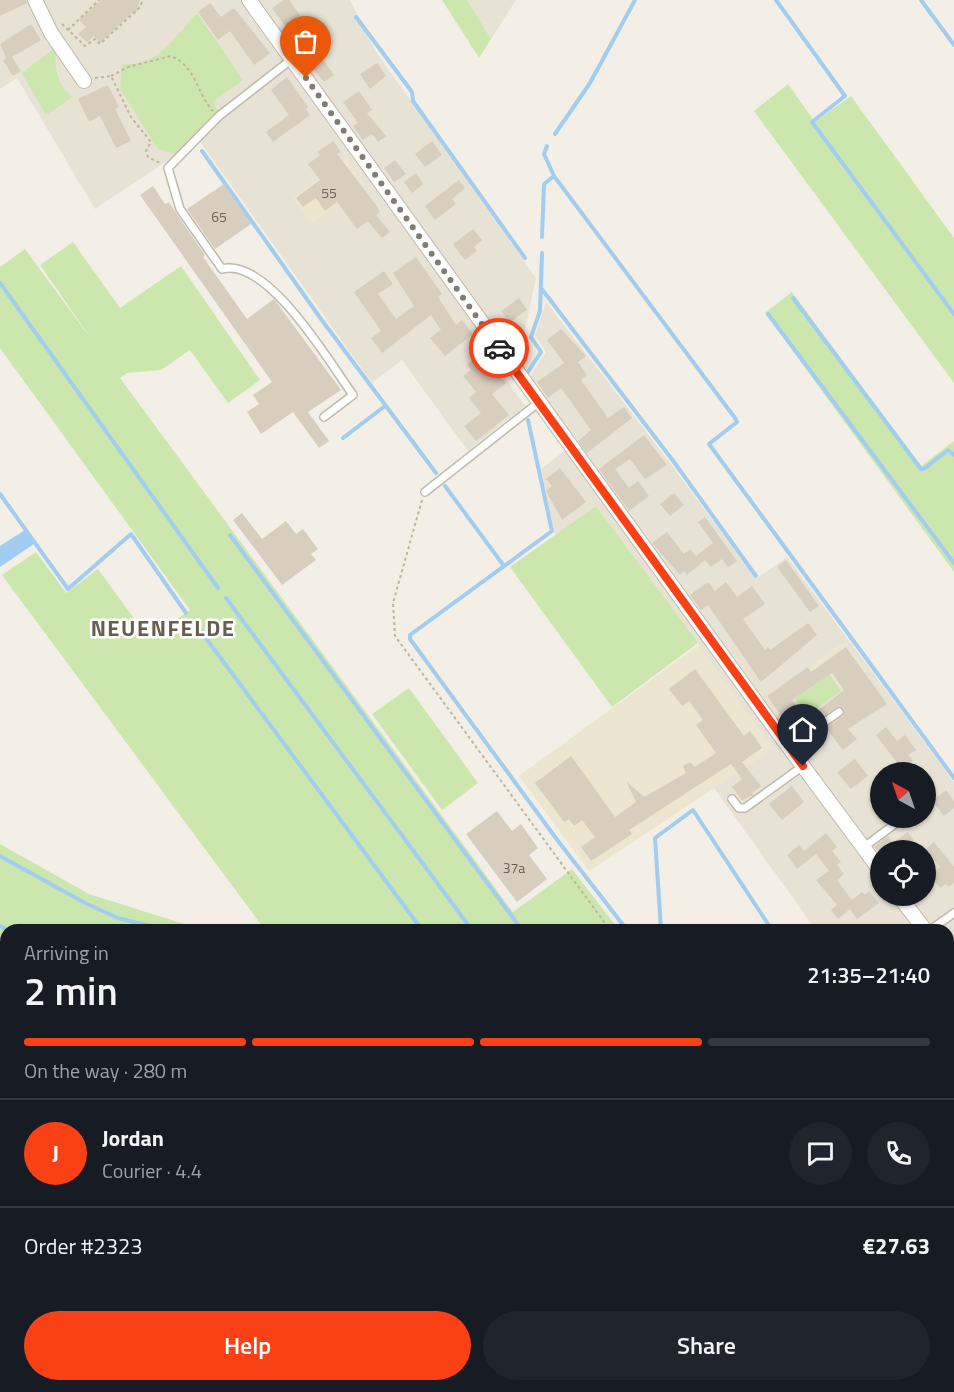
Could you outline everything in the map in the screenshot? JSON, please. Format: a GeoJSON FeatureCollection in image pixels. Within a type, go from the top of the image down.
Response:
{"type":"FeatureCollection","features":[{"type":"Feature","properties":{"kind":"street"},"geometry":{"type":"LineString","coordinates":[[35,0],[51,33],[84,81]]}},
{"type":"Feature","properties":{"kind":"street"},"geometry":{"type":"LineString","coordinates":[[249,0],[538,402],[870,856]]}},
{"type":"Feature","properties":{"kind":"street"},"geometry":{"type":"LineString","coordinates":[[907,906],[920,924]]}},
{"type":"Feature","properties":{"kind":"lane"},"geometry":{"type":"LineString","coordinates":[[292,59],[219,116],[168,168],[180,208],[222,269],[230,267],[239,270],[278,294],[352,395],[324,417]]}},
{"type":"Feature","properties":{"kind":"lane"},"geometry":{"type":"LineString","coordinates":[[425,492],[538,402]]}},
{"type":"Feature","properties":{"kind":"lane"},"geometry":{"type":"LineString","coordinates":[[789,747],[838,712]]}},
{"type":"Feature","properties":{"kind":"lane"},"geometry":{"type":"LineString","coordinates":[[732,799],[739,808],[746,808],[803,766]]}},
{"type":"Feature","properties":{"kind":"lane"},"geometry":{"type":"LineString","coordinates":[[864,847],[890,828]]}},
{"type":"Feature","properties":{"kind":"lane"},"geometry":{"type":"LineString","coordinates":[[938,924],[954,913]]}},
{"type":"Feature","properties":{"kind":"path"},"geometry":{"type":"LineString","coordinates":[[99,0],[68,30],[86,46],[95,39],[100,44],[140,7],[143,0]]}},
{"type":"Feature","properties":{"kind":"path"},"geometry":{"type":"LineString","coordinates":[[84,81],[111,75],[122,69],[164,56],[174,58],[196,77],[205,101],[219,116]]}},
{"type":"Feature","properties":{"kind":"path"},"geometry":{"type":"LineString","coordinates":[[111,75],[131,117],[151,142],[146,151],[148,156],[168,168]]}},
{"type":"Feature","properties":{"kind":"path"},"geometry":{"type":"LineString","coordinates":[[425,492],[414,520],[393,603],[395,636],[606,924]]}},
{"type":"Feature","properties":{"kind":"shaded area"},"geometry":{"type":"Polygon","coordinates":[[[0,0],[350,0],[376,52],[536,278],[523,339],[493,361],[525,406],[468,451],[402,360],[372,383],[199,140],[95,209],[17,78],[0,89],[0,0]]]}},
{"type":"Feature","properties":{"kind":"shaded area"},"geometry":{"type":"Polygon","coordinates":[[[467,0],[516,0],[491,39],[467,0]]]}},
{"type":"Feature","properties":{"kind":"shaded area"},"geometry":{"type":"Polygon","coordinates":[[[346,158],[365,184],[312,224],[293,198],[346,158]]]}},
{"type":"Feature","properties":{"kind":"shaded area"},"geometry":{"type":"Polygon","coordinates":[[[546,302],[756,579],[787,557],[954,782],[954,924],[812,924],[714,788],[699,645],[596,506],[555,535],[541,469],[577,441],[530,376],[546,352],[535,335],[546,302]]]}},
{"type":"Feature","properties":{"kind":"shaded area"},"geometry":{"type":"Polygon","coordinates":[[[845,641],[868,672],[790,728],[767,696],[845,641]]]}},
{"type":"Feature","properties":{"kind":"shaded area"},"geometry":{"type":"Polygon","coordinates":[[[699,645],[773,749],[589,871],[519,776],[699,645]]]}},
{"type":"Feature","properties":{"kind":"green space"},"geometry":{"type":"Polygon","coordinates":[[[442,0],[467,0],[491,39],[479,58],[442,0]]]}},
{"type":"Feature","properties":{"kind":"green space"},"geometry":{"type":"Polygon","coordinates":[[[197,13],[243,80],[213,102],[218,111],[176,154],[158,149],[120,89],[122,64],[135,64],[156,55],[174,40],[197,13]]]}},
{"type":"Feature","properties":{"kind":"green space"},"geometry":{"type":"Polygon","coordinates":[[[56,47],[57,75],[63,87],[73,97],[46,115],[22,73],[56,47]]]}},
{"type":"Feature","properties":{"kind":"green space"},"geometry":{"type":"Polygon","coordinates":[[[788,84],[815,122],[851,96],[954,238],[954,383],[754,111],[788,84]]]}},
{"type":"Feature","properties":{"kind":"green space"},"geometry":{"type":"Polygon","coordinates":[[[73,242],[120,308],[181,266],[260,380],[228,403],[190,350],[161,370],[127,373],[120,378],[513,912],[572,869],[614,924],[261,924],[2,575],[36,552],[66,593],[98,569],[149,639],[190,610],[0,348],[0,267],[25,249],[94,343],[40,265],[73,242]]]}},
{"type":"Feature","properties":{"kind":"green space"},"geometry":{"type":"Polygon","coordinates":[[[792,292],[921,466],[954,441],[954,572],[765,313],[792,292]]]}},
{"type":"Feature","properties":{"kind":"green space"},"geometry":{"type":"Polygon","coordinates":[[[596,506],[698,643],[612,707],[510,567],[596,506]]]}},
{"type":"Feature","properties":{"kind":"green space"},"geometry":{"type":"Polygon","coordinates":[[[827,671],[841,691],[807,715],[795,698],[818,682],[827,671]]]}},
{"type":"Feature","properties":{"kind":"green space"},"geometry":{"type":"Polygon","coordinates":[[[409,688],[478,783],[442,810],[372,714],[409,688]]]}},
{"type":"Feature","properties":{"kind":"green space"},"geometry":{"type":"Polygon","coordinates":[[[0,844],[89,894],[184,924],[0,924],[0,844]]]}},
{"type":"Feature","properties":{"kind":"water"},"geometry":{"type":"Polygon","coordinates":[[[25,530],[34,544],[0,567],[0,546],[25,530]]]}},
{"type":"Feature","properties":{"kind":"building"},"geometry":{"type":"Polygon","coordinates":[[[0,0],[26,0],[27,3],[0,16],[0,0]]]}},
{"type":"Feature","properties":{"kind":"building"},"geometry":{"type":"Polygon","coordinates":[[[101,0],[140,0],[135,15],[133,12],[100,43],[94,36],[87,42],[78,34],[86,27],[79,20],[101,0]]]}},
{"type":"Feature","properties":{"kind":"building"},"geometry":{"type":"Polygon","coordinates":[[[284,0],[289,0],[300,15],[296,18],[321,51],[318,53],[334,75],[324,82],[299,51],[302,49],[272,8],[284,0]]]}},
{"type":"Feature","properties":{"kind":"building"},"geometry":{"type":"Polygon","coordinates":[[[210,3],[221,17],[234,8],[270,53],[254,65],[230,31],[218,40],[198,12],[210,3]]]}},
{"type":"Feature","properties":{"kind":"building"},"geometry":{"type":"Polygon","coordinates":[[[31,24],[41,40],[12,57],[21,71],[13,76],[3,60],[6,58],[0,44],[31,24]]]}},
{"type":"Feature","properties":{"kind":"building"},"geometry":{"type":"Polygon","coordinates":[[[377,63],[386,76],[370,89],[360,74],[377,63]]]}},
{"type":"Feature","properties":{"kind":"building"},"geometry":{"type":"Polygon","coordinates":[[[287,77],[308,107],[306,109],[310,115],[273,142],[266,132],[289,115],[271,90],[287,77]]]}},
{"type":"Feature","properties":{"kind":"building"},"geometry":{"type":"Polygon","coordinates":[[[108,85],[119,107],[115,109],[131,141],[116,148],[100,116],[89,122],[78,99],[108,85]]]}},
{"type":"Feature","properties":{"kind":"building"},"geometry":{"type":"Polygon","coordinates":[[[359,91],[372,110],[367,113],[386,136],[378,142],[372,134],[363,140],[353,126],[358,123],[343,102],[359,91]]]}},
{"type":"Feature","properties":{"kind":"building"},"geometry":{"type":"Polygon","coordinates":[[[333,141],[341,152],[337,154],[380,212],[376,215],[390,232],[382,238],[368,221],[357,229],[337,202],[325,211],[316,198],[303,207],[296,198],[320,180],[308,164],[320,155],[318,152],[333,141]]]}},
{"type":"Feature","properties":{"kind":"building"},"geometry":{"type":"Polygon","coordinates":[[[432,141],[442,155],[425,167],[415,154],[432,141]]]}},
{"type":"Feature","properties":{"kind":"building"},"geometry":{"type":"Polygon","coordinates":[[[395,160],[406,174],[394,182],[384,168],[395,160]]]}},
{"type":"Feature","properties":{"kind":"building"},"geometry":{"type":"Polygon","coordinates":[[[416,173],[423,184],[412,193],[404,182],[416,173]]]}},
{"type":"Feature","properties":{"kind":"building"},"geometry":{"type":"Polygon","coordinates":[[[459,180],[465,188],[452,199],[456,204],[435,220],[425,206],[459,180]]]}},
{"type":"Feature","properties":{"kind":"building"},"geometry":{"type":"Polygon","coordinates":[[[224,184],[251,224],[215,249],[187,209],[224,184]]]}},
{"type":"Feature","properties":{"kind":"building"},"geometry":{"type":"Polygon","coordinates":[[[153,186],[165,204],[169,202],[205,255],[203,257],[247,319],[274,299],[341,390],[308,412],[329,441],[319,448],[293,412],[261,434],[247,412],[259,404],[253,395],[272,382],[140,195],[153,186]]]}},
{"type":"Feature","properties":{"kind":"building"},"geometry":{"type":"Polygon","coordinates":[[[473,229],[482,240],[474,247],[477,251],[465,260],[453,244],[473,229]]]}},
{"type":"Feature","properties":{"kind":"building"},"geometry":{"type":"Polygon","coordinates":[[[416,257],[442,294],[438,297],[456,325],[462,320],[473,334],[445,356],[430,338],[441,330],[431,315],[382,353],[371,338],[381,331],[354,292],[384,271],[393,284],[378,294],[396,319],[414,306],[393,273],[416,257]]]}},
{"type":"Feature","properties":{"kind":"building"},"geometry":{"type":"Polygon","coordinates":[[[519,298],[527,310],[510,322],[501,311],[519,298]]]}},
{"type":"Feature","properties":{"kind":"building"},"geometry":{"type":"Polygon","coordinates":[[[561,329],[586,356],[578,362],[587,375],[581,380],[608,418],[624,407],[632,418],[587,453],[578,441],[591,430],[561,388],[548,398],[537,382],[564,363],[547,340],[561,329]]]}},
{"type":"Feature","properties":{"kind":"building"},"geometry":{"type":"Polygon","coordinates":[[[482,353],[506,383],[492,394],[509,415],[476,441],[464,426],[481,413],[469,398],[476,392],[463,376],[471,370],[467,364],[482,353]]]}},
{"type":"Feature","properties":{"kind":"building"},"geometry":{"type":"Polygon","coordinates":[[[644,435],[667,465],[645,479],[630,459],[615,469],[629,488],[638,481],[649,496],[629,511],[599,469],[644,435]]]}},
{"type":"Feature","properties":{"kind":"building"},"geometry":{"type":"Polygon","coordinates":[[[560,468],[586,502],[562,520],[546,491],[552,486],[546,479],[560,468]]]}},
{"type":"Feature","properties":{"kind":"building"},"geometry":{"type":"Polygon","coordinates":[[[674,493],[684,505],[670,516],[660,504],[674,493]]]}},
{"type":"Feature","properties":{"kind":"building"},"geometry":{"type":"Polygon","coordinates":[[[242,513],[262,539],[286,521],[296,534],[303,529],[318,549],[311,554],[316,560],[282,585],[233,520],[242,513]]]}},
{"type":"Feature","properties":{"kind":"building"},"geometry":{"type":"Polygon","coordinates":[[[705,517],[737,561],[728,567],[722,559],[711,567],[705,560],[687,575],[684,571],[680,575],[652,543],[667,532],[684,554],[690,549],[696,556],[713,543],[698,522],[705,517]]]}},
{"type":"Feature","properties":{"kind":"building"},"geometry":{"type":"Polygon","coordinates":[[[786,560],[819,606],[810,612],[777,567],[786,560]]]}},
{"type":"Feature","properties":{"kind":"building"},"geometry":{"type":"Polygon","coordinates":[[[708,582],[715,591],[726,582],[737,597],[752,586],[765,604],[743,619],[765,650],[768,647],[770,650],[808,623],[817,635],[761,682],[708,605],[701,610],[690,595],[708,582]]]}},
{"type":"Feature","properties":{"kind":"building"},"geometry":{"type":"Polygon","coordinates":[[[846,647],[887,704],[848,729],[857,739],[843,750],[826,728],[843,716],[844,709],[838,707],[825,715],[820,709],[844,690],[832,673],[792,700],[801,713],[787,724],[767,696],[808,667],[811,672],[846,647]]]}},
{"type":"Feature","properties":{"kind":"building"},"geometry":{"type":"Polygon","coordinates":[[[695,669],[744,736],[750,731],[762,748],[742,762],[761,786],[752,793],[754,795],[742,800],[732,787],[742,779],[731,764],[629,830],[632,834],[591,861],[581,847],[595,837],[582,820],[574,826],[569,819],[564,822],[535,783],[571,756],[615,817],[636,802],[626,781],[644,797],[686,773],[683,766],[690,762],[695,767],[716,753],[696,725],[703,720],[689,701],[682,706],[669,689],[695,669]]]}},
{"type":"Feature","properties":{"kind":"building"},"geometry":{"type":"Polygon","coordinates":[[[886,727],[897,741],[905,735],[916,750],[908,755],[913,761],[897,762],[876,735],[886,727]]]}},
{"type":"Feature","properties":{"kind":"building"},"geometry":{"type":"Polygon","coordinates":[[[855,759],[868,776],[851,789],[837,772],[855,759]]]}},
{"type":"Feature","properties":{"kind":"building"},"geometry":{"type":"Polygon","coordinates":[[[792,786],[804,802],[782,820],[769,804],[792,786]]]}},
{"type":"Feature","properties":{"kind":"building"},"geometry":{"type":"Polygon","coordinates":[[[946,790],[954,801],[954,808],[944,816],[936,806],[936,798],[946,790]]]}},
{"type":"Feature","properties":{"kind":"building"},"geometry":{"type":"Polygon","coordinates":[[[497,811],[512,831],[521,824],[538,848],[529,855],[547,879],[517,902],[466,834],[497,811]]]}},
{"type":"Feature","properties":{"kind":"building"},"geometry":{"type":"Polygon","coordinates":[[[908,832],[913,840],[897,840],[908,832]]]}},
{"type":"Feature","properties":{"kind":"building"},"geometry":{"type":"Polygon","coordinates":[[[826,833],[837,847],[832,851],[841,862],[837,865],[844,874],[837,880],[852,900],[862,892],[865,895],[869,891],[870,906],[875,906],[857,919],[850,909],[838,919],[831,910],[837,905],[816,880],[829,871],[816,854],[797,869],[787,855],[799,845],[804,851],[826,833]]]}},
{"type":"Feature","properties":{"kind":"building"},"geometry":{"type":"Polygon","coordinates":[[[936,844],[954,867],[954,883],[948,887],[946,884],[940,888],[936,883],[936,870],[940,867],[936,862],[936,844]]]}},
{"type":"Feature","properties":{"kind":"waterway"},"geometry":{"type":"LineString","coordinates":[[555,134],[590,83],[635,0]]}},
{"type":"Feature","properties":{"kind":"waterway"},"geometry":{"type":"LineString","coordinates":[[776,0],[845,96],[812,122],[954,314]]}},
{"type":"Feature","properties":{"kind":"waterway"},"geometry":{"type":"LineString","coordinates":[[921,0],[954,45]]}},
{"type":"Feature","properties":{"kind":"waterway"},"geometry":{"type":"LineString","coordinates":[[356,17],[412,92],[413,101],[525,258]]}},
{"type":"Feature","properties":{"kind":"waterway"},"geometry":{"type":"LineString","coordinates":[[547,146],[544,154],[554,176],[735,418],[737,422],[709,444],[954,778]]}},
{"type":"Feature","properties":{"kind":"waterway"},"geometry":{"type":"LineString","coordinates":[[202,151],[321,319],[436,473]]}},
{"type":"Feature","properties":{"kind":"waterway"},"geometry":{"type":"LineString","coordinates":[[542,237],[544,184],[554,176]]}},
{"type":"Feature","properties":{"kind":"waterway"},"geometry":{"type":"LineString","coordinates":[[528,372],[541,352],[531,337],[540,311],[542,253]]}},
{"type":"Feature","properties":{"kind":"waterway"},"geometry":{"type":"LineString","coordinates":[[0,283],[218,588]]}},
{"type":"Feature","properties":{"kind":"waterway"},"geometry":{"type":"LineString","coordinates":[[541,288],[674,462],[756,576]]}},
{"type":"Feature","properties":{"kind":"waterway"},"geometry":{"type":"LineString","coordinates":[[793,298],[921,469],[948,450],[954,455]]}},
{"type":"Feature","properties":{"kind":"waterway"},"geometry":{"type":"LineString","coordinates":[[768,314],[954,563]]}},
{"type":"Feature","properties":{"kind":"waterway"},"geometry":{"type":"LineString","coordinates":[[343,438],[385,406]]}},
{"type":"Feature","properties":{"kind":"waterway"},"geometry":{"type":"LineString","coordinates":[[528,420],[552,531],[410,635],[410,639],[558,841],[622,924]]}},
{"type":"Feature","properties":{"kind":"waterway"},"geometry":{"type":"LineString","coordinates":[[445,486],[504,566]]}},
{"type":"Feature","properties":{"kind":"waterway"},"geometry":{"type":"LineString","coordinates":[[0,494],[68,589],[131,534],[186,613]]}},
{"type":"Feature","properties":{"kind":"waterway"},"geometry":{"type":"LineString","coordinates":[[230,535],[518,924]]}},
{"type":"Feature","properties":{"kind":"waterway"},"geometry":{"type":"LineString","coordinates":[[226,598],[468,924]]}},
{"type":"Feature","properties":{"kind":"waterway"},"geometry":{"type":"LineString","coordinates":[[194,622],[418,924]]}},
{"type":"Feature","properties":{"kind":"waterway"},"geometry":{"type":"LineString","coordinates":[[661,924],[655,838],[693,810],[768,924]]}},
{"type":"Feature","properties":{"kind":"waterway"},"geometry":{"type":"LineString","coordinates":[[0,856],[85,903],[118,918],[142,924]]}},
{"type":"Feature","properties":{"kind":"way so far"},"geometry":{"type":"LineString","coordinates":[[306,78],[499,348]]}},
{"type":"Feature","properties":{"kind":"district","name":"NEUENFELDE"},"geometry":{"type":"Point","coordinates":[163,628]}},
{"type":"Feature","properties":{"kind":"route"},"geometry":{"type":"LineString","coordinates":[[499,348],[803,766]]}}]}
